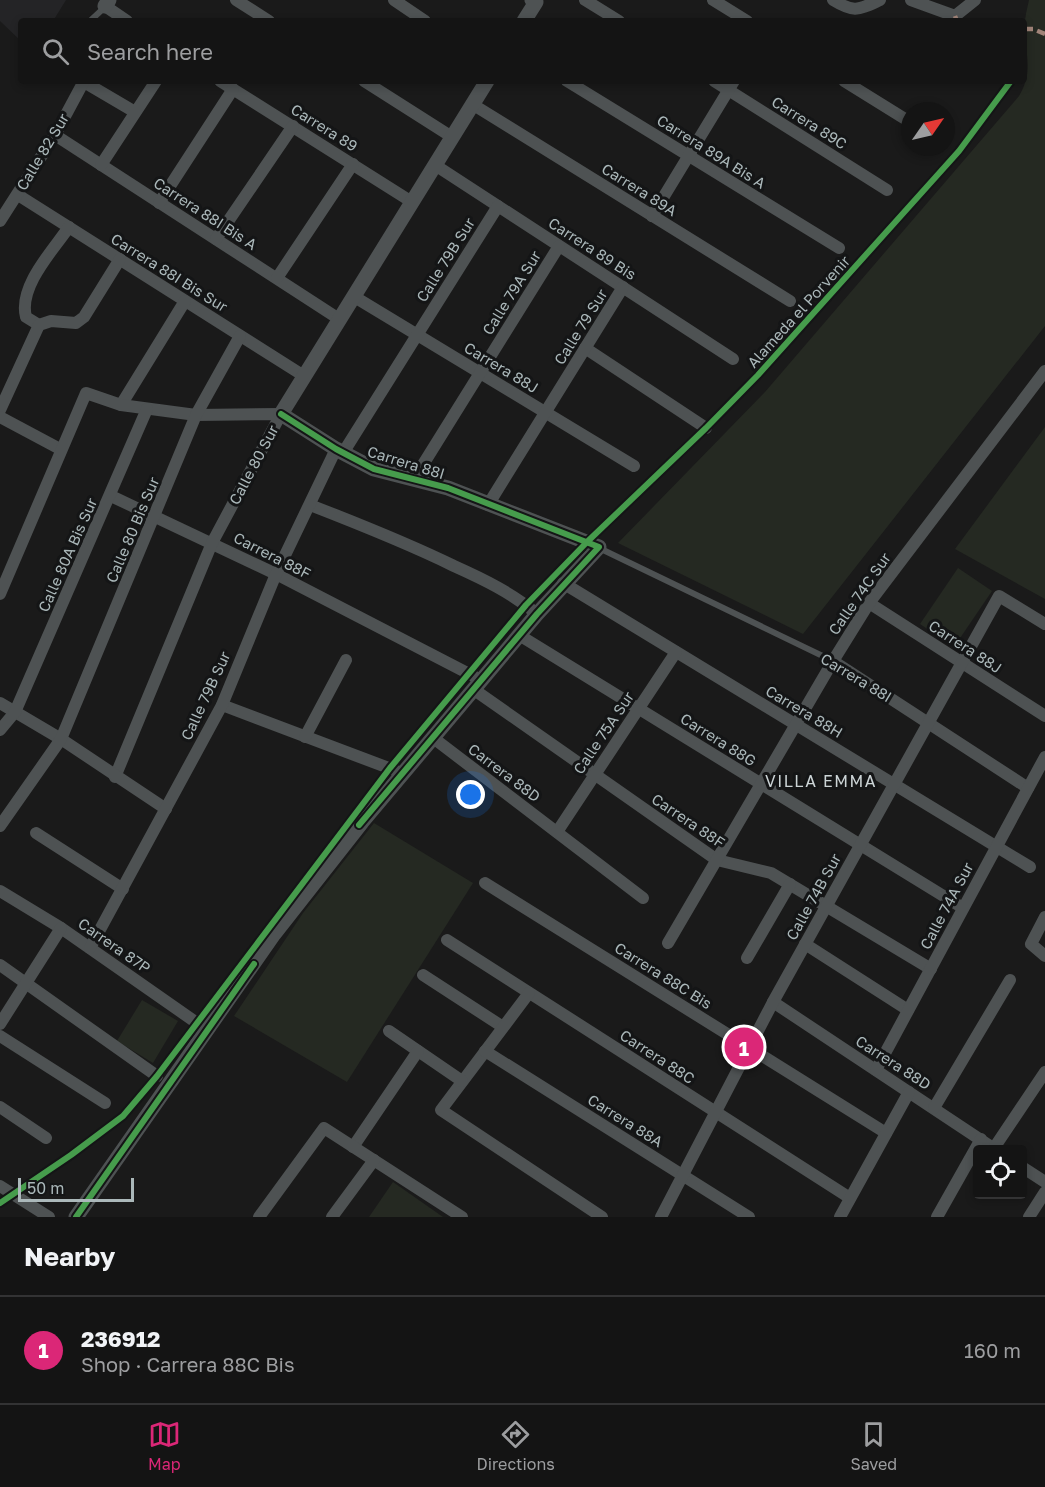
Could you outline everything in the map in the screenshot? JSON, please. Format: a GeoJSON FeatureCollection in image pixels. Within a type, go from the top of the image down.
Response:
{"type":"FeatureCollection","features":[{"type":"Feature","properties":{"kind":"street"},"geometry":{"type":"LineString","coordinates":[[236,0],[264,18]]}},
{"type":"Feature","properties":{"kind":"street"},"geometry":{"type":"LineString","coordinates":[[394,0],[421,18]]}},
{"type":"Feature","properties":{"kind":"street"},"geometry":{"type":"LineString","coordinates":[[585,0],[614,18]]}},
{"type":"Feature","properties":{"kind":"street"},"geometry":{"type":"LineString","coordinates":[[713,0],[742,18]]}},
{"type":"Feature","properties":{"kind":"street"},"geometry":{"type":"LineString","coordinates":[[833,0],[848,9],[862,8],[880,0]]}},
{"type":"Feature","properties":{"kind":"street"},"geometry":{"type":"LineString","coordinates":[[910,0],[955,16],[975,0]]}},
{"type":"Feature","properties":{"kind":"street"},"geometry":{"type":"LineString","coordinates":[[526,18],[535,1]]}},
{"type":"Feature","properties":{"kind":"street"},"geometry":{"type":"LineString","coordinates":[[106,9],[122,18]]}},
{"type":"Feature","properties":{"kind":"street","name":"Calle 82 Sur"},"geometry":{"type":"LineString","coordinates":[[0,221],[55,135],[83,84]]}},
{"type":"Feature","properties":{"kind":"street"},"geometry":{"type":"LineString","coordinates":[[87,84],[135,112]]}},
{"type":"Feature","properties":{"kind":"street"},"geometry":{"type":"LineString","coordinates":[[101,165],[154,84]]}},
{"type":"Feature","properties":{"kind":"street","name":"Carrera 89"},"geometry":{"type":"LineString","coordinates":[[225,84],[412,202]]}},
{"type":"Feature","properties":{"kind":"street"},"geometry":{"type":"LineString","coordinates":[[369,84],[452,137]]}},
{"type":"Feature","properties":{"kind":"street","name":"Calle 80 Sur"},"geometry":{"type":"LineString","coordinates":[[115,777],[212,543],[280,414],[485,84]]}},
{"type":"Feature","properties":{"kind":"street","name":"Carrera 89A Bis A"},"geometry":{"type":"LineString","coordinates":[[572,84],[839,248]]}},
{"type":"Feature","properties":{"kind":"street"},"geometry":{"type":"LineString","coordinates":[[849,84],[901,116]]}},
{"type":"Feature","properties":{"kind":"street"},"geometry":{"type":"LineString","coordinates":[[652,216],[732,86]]}},
{"type":"Feature","properties":{"kind":"street","name":"Carrera 89C"},"geometry":{"type":"LineString","coordinates":[[732,86],[887,190]]}},
{"type":"Feature","properties":{"kind":"street"},"geometry":{"type":"LineString","coordinates":[[159,203],[233,89]]}},
{"type":"Feature","properties":{"kind":"street","name":"Carrera 89A"},"geometry":{"type":"LineString","coordinates":[[472,105],[790,301]]}},
{"type":"Feature","properties":{"kind":"street"},"geometry":{"type":"LineString","coordinates":[[216,239],[293,126]]}},
{"type":"Feature","properties":{"kind":"street","name":"Carrera 88I Bis A"},"geometry":{"type":"LineString","coordinates":[[55,135],[339,319]]}},
{"type":"Feature","properties":{"kind":"street"},"geometry":{"type":"LineString","coordinates":[[277,278],[352,164]]}},
{"type":"Feature","properties":{"kind":"street","name":"Carrera 89 Bis"},"geometry":{"type":"LineString","coordinates":[[435,165],[733,359]]}},
{"type":"Feature","properties":{"kind":"street","name":"Carrera 88I Bis Sur"},"geometry":{"type":"LineString","coordinates":[[18,195],[304,376]]}},
{"type":"Feature","properties":{"kind":"street","name":"Calle 79B Sur"},"geometry":{"type":"LineString","coordinates":[[90,948],[222,705],[276,574],[310,505],[340,451],[417,335],[498,206]]}},
{"type":"Feature","properties":{"kind":"street"},"geometry":{"type":"LineString","coordinates":[[69,227],[30,284],[25,296],[26,317],[45,323],[76,323],[84,317],[120,259]]}},
{"type":"Feature","properties":{"kind":"street","name":"Calle 79A Sur"},"geometry":{"type":"LineString","coordinates":[[414,479],[560,246]]}},
{"type":"Feature","properties":{"kind":"street","name":"Calle 79 Sur"},"geometry":{"type":"LineString","coordinates":[[488,505],[623,287]]}},
{"type":"Feature","properties":{"kind":"street","name":"Carrera 88J"},"geometry":{"type":"LineString","coordinates":[[354,296],[634,466]]}},
{"type":"Feature","properties":{"kind":"street"},"geometry":{"type":"LineString","coordinates":[[121,405],[185,301]]}},
{"type":"Feature","properties":{"kind":"street"},"geometry":{"type":"LineString","coordinates":[[0,410],[45,323]]}},
{"type":"Feature","properties":{"kind":"street","name":"Calle 80 Bis Sur"},"geometry":{"type":"LineString","coordinates":[[0,826],[61,739],[196,415],[240,336]]}},
{"type":"Feature","properties":{"kind":"street"},"geometry":{"type":"LineString","coordinates":[[585,348],[706,428]]}},
{"type":"Feature","properties":{"kind":"street","name":"Calle 74C Sur"},"geometry":{"type":"LineString","coordinates":[[669,942],[869,603],[1045,371]]}},
{"type":"Feature","properties":{"kind":"street"},"geometry":{"type":"LineString","coordinates":[[0,594],[60,449],[86,393],[121,405],[196,415],[280,414]]}},
{"type":"Feature","properties":{"kind":"street","name":"Calle 80A Bis Sur"},"geometry":{"type":"LineString","coordinates":[[0,730],[15,712],[147,409]]}},
{"type":"Feature","properties":{"kind":"street","name":"Carrera 88I"},"geometry":{"type":"LineString","coordinates":[[280,414],[374,469],[448,488],[599,547]]}},
{"type":"Feature","properties":{"kind":"street"},"geometry":{"type":"LineString","coordinates":[[0,417],[60,449]]}},
{"type":"Feature","properties":{"kind":"street","name":"Carrera 88F"},"geometry":{"type":"LineString","coordinates":[[111,496],[276,574],[477,684],[595,774],[717,860],[771,873],[931,969]]}},
{"type":"Feature","properties":{"kind":"street"},"geometry":{"type":"LineString","coordinates":[[310,505],[415,547],[487,581],[537,614]]}},
{"type":"Feature","properties":{"kind":"street"},"geometry":{"type":"LineString","coordinates":[[76,1217],[274,934],[432,737],[563,584],[599,547]]}},
{"type":"Feature","properties":{"kind":"street","name":"Carrera 88H"},"geometry":{"type":"LineString","coordinates":[[563,584],[1030,867]]}},
{"type":"Feature","properties":{"kind":"street","name":"Calle 74B Sur"},"geometry":{"type":"LineString","coordinates":[[661,1217],[772,1002],[999,596],[1045,624]]}},
{"type":"Feature","properties":{"kind":"street","name":"Carrera 88J"},"geometry":{"type":"LineString","coordinates":[[869,603],[1045,716]]}},
{"type":"Feature","properties":{"kind":"street","name":"Carrera 88G"},"geometry":{"type":"LineString","coordinates":[[519,635],[963,908]]}},
{"type":"Feature","properties":{"kind":"street","name":"Calle 75A Sur"},"geometry":{"type":"LineString","coordinates":[[556,832],[676,652]]}},
{"type":"Feature","properties":{"kind":"street"},"geometry":{"type":"LineString","coordinates":[[305,736],[346,660]]}},
{"type":"Feature","properties":{"kind":"street","name":"Carrera 88I"},"geometry":{"type":"LineString","coordinates":[[833,662],[1028,788]]}},
{"type":"Feature","properties":{"kind":"street"},"geometry":{"type":"LineString","coordinates":[[0,703],[61,739],[166,809]]}},
{"type":"Feature","properties":{"kind":"street"},"geometry":{"type":"LineString","coordinates":[[222,705],[402,773]]}},
{"type":"Feature","properties":{"kind":"street","name":"Carrera 88D"},"geometry":{"type":"LineString","coordinates":[[432,737],[643,897]]}},
{"type":"Feature","properties":{"kind":"street","name":"Calle 74A Sur"},"geometry":{"type":"LineString","coordinates":[[876,1070],[1045,757]]}},
{"type":"Feature","properties":{"kind":"street"},"geometry":{"type":"LineString","coordinates":[[36,833],[123,889]]}},
{"type":"Feature","properties":{"kind":"street","name":"Carrera 88C Bis"},"geometry":{"type":"LineString","coordinates":[[485,883],[886,1133]]}},
{"type":"Feature","properties":{"kind":"street"},"geometry":{"type":"LineString","coordinates":[[747,958],[790,884]]}},
{"type":"Feature","properties":{"kind":"street","name":"Carrera 87P"},"geometry":{"type":"LineString","coordinates":[[0,891],[61,928],[207,1030]]}},
{"type":"Feature","properties":{"kind":"street"},"geometry":{"type":"LineString","coordinates":[[1045,917],[1031,944],[1045,956]]}},
{"type":"Feature","properties":{"kind":"street"},"geometry":{"type":"LineString","coordinates":[[0,1024],[61,928]]}},
{"type":"Feature","properties":{"kind":"street","name":"Carrera 88C"},"geometry":{"type":"LineString","coordinates":[[447,940],[850,1198]]}},
{"type":"Feature","properties":{"kind":"street"},"geometry":{"type":"LineString","coordinates":[[805,944],[908,1010]]}},
{"type":"Feature","properties":{"kind":"street"},"geometry":{"type":"LineString","coordinates":[[0,965],[157,1076]]}},
{"type":"Feature","properties":{"kind":"street"},"geometry":{"type":"LineString","coordinates":[[423,975],[503,1027]]}},
{"type":"Feature","properties":{"kind":"street"},"geometry":{"type":"LineString","coordinates":[[934,1108],[1010,980]]}},
{"type":"Feature","properties":{"kind":"street"},"geometry":{"type":"LineString","coordinates":[[529,993],[441,1110],[602,1217]]}},
{"type":"Feature","properties":{"kind":"street","name":"Carrera 88D"},"geometry":{"type":"LineString","coordinates":[[772,1002],[989,1145]]}},
{"type":"Feature","properties":{"kind":"street"},"geometry":{"type":"LineString","coordinates":[[389,1031],[462,1081]]}},
{"type":"Feature","properties":{"kind":"street"},"geometry":{"type":"LineString","coordinates":[[0,1036],[105,1103]]}},
{"type":"Feature","properties":{"kind":"street"},"geometry":{"type":"LineString","coordinates":[[353,1147],[418,1051]]}},
{"type":"Feature","properties":{"kind":"street","name":"Carrera 88A"},"geometry":{"type":"LineString","coordinates":[[485,1051],[749,1217]]}},
{"type":"Feature","properties":{"kind":"street"},"geometry":{"type":"LineString","coordinates":[[998,1145],[1045,1072]]}},
{"type":"Feature","properties":{"kind":"street"},"geometry":{"type":"LineString","coordinates":[[840,1217],[909,1092]]}},
{"type":"Feature","properties":{"kind":"street"},"geometry":{"type":"LineString","coordinates":[[0,1107],[46,1138]]}},
{"type":"Feature","properties":{"kind":"street"},"geometry":{"type":"LineString","coordinates":[[259,1217],[324,1128],[462,1217]]}},
{"type":"Feature","properties":{"kind":"street"},"geometry":{"type":"LineString","coordinates":[[937,1217],[981,1139]]}},
{"type":"Feature","properties":{"kind":"street"},"geometry":{"type":"LineString","coordinates":[[332,1217],[374,1160]]}},
{"type":"Feature","properties":{"kind":"street"},"geometry":{"type":"LineString","coordinates":[[1027,1170],[1045,1182]]}},
{"type":"Feature","properties":{"kind":"street"},"geometry":{"type":"LineString","coordinates":[[0,1186],[48,1217]]}},
{"type":"Feature","properties":{"kind":"street"},"geometry":{"type":"LineString","coordinates":[[1029,1217],[1045,1192]]}},
{"type":"Feature","properties":{"kind":"lane","name":"Carrera 88I"},"geometry":{"type":"LineString","coordinates":[[599,547],[833,662]]}},
{"type":"Feature","properties":{"kind":"shaded area"},"geometry":{"type":"Polygon","coordinates":[[[0,0],[66,0],[55,18],[18,18],[18,38],[0,21],[0,0]]]}},
{"type":"Feature","properties":{"kind":"shaded area"},"geometry":{"type":"Polygon","coordinates":[[[1029,0],[1045,0],[1045,326],[803,634],[618,543],[765,392],[1019,96],[1025,84],[1027,84],[1026,14],[1029,0]]]}},
{"type":"Feature","properties":{"kind":"shaded area"},"geometry":{"type":"Polygon","coordinates":[[[1045,427],[1045,599],[955,549],[1045,427]]]}},
{"type":"Feature","properties":{"kind":"shaded area"},"geometry":{"type":"Polygon","coordinates":[[[958,568],[992,591],[954,647],[920,624],[958,568]]]}},
{"type":"Feature","properties":{"kind":"shaded area"},"geometry":{"type":"Polygon","coordinates":[[[374,823],[473,883],[347,1082],[234,1016],[303,913],[374,823]]]}},
{"type":"Feature","properties":{"kind":"shaded area"},"geometry":{"type":"Polygon","coordinates":[[[142,1000],[178,1021],[153,1063],[117,1041],[142,1000]]]}},
{"type":"Feature","properties":{"kind":"shaded area"},"geometry":{"type":"Polygon","coordinates":[[[393,1182],[443,1217],[369,1217],[393,1182]]]}},
{"type":"Feature","properties":{"kind":"marked path"},"geometry":{"type":"LineString","coordinates":[[1027,29],[1045,34]]}},
{"type":"Feature","properties":{"kind":"cycle path","name":"Alameda el Porvenir"},"geometry":{"type":"LineString","coordinates":[[0,1203],[71,1155],[123,1116],[157,1076],[390,768],[526,605],[758,375],[959,151],[1009,84]]}},
{"type":"Feature","properties":{"kind":"cycle path"},"geometry":{"type":"LineString","coordinates":[[281,414],[336,449],[374,469],[448,488],[599,547],[537,614],[359,825]]}},
{"type":"Feature","properties":{"kind":"cycle path"},"geometry":{"type":"LineString","coordinates":[[76,1217],[254,964]]}},
{"type":"Feature","properties":{"kind":"place","name":"236912"},"geometry":{"type":"Point","coordinates":[744,1047]}},
{"type":"Feature","properties":{"kind":"district","name":"VILLA EMMA"},"geometry":{"type":"Point","coordinates":[821,781]}}]}
